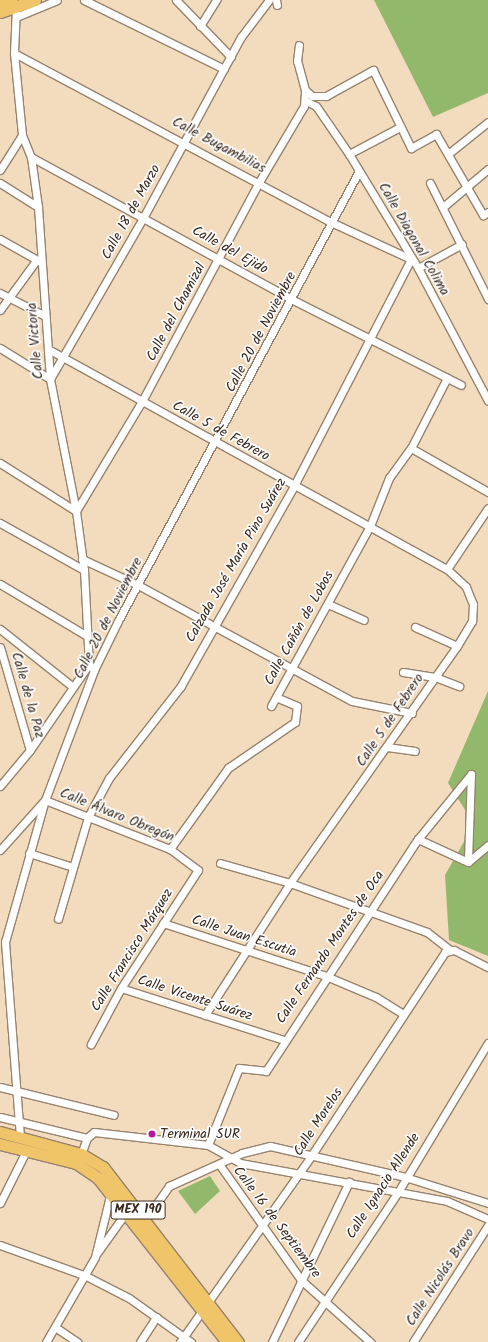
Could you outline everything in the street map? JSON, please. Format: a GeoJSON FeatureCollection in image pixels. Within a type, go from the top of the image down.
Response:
{"type":"FeatureCollection","features":[{"type":"Feature","properties":{"kind":"main road"},"geometry":{"type":"LineString","coordinates":[[0,12],[35,0]]}},
{"type":"Feature","properties":{"kind":"main road"},"geometry":{"type":"LineString","coordinates":[[0,4],[14,8]]}},
{"type":"Feature","properties":{"kind":"main road","name":"MEX 190"},"geometry":{"type":"LineString","coordinates":[[0,1132],[20,1137],[79,1159],[88,1169],[115,1188],[134,1205],[207,1307],[227,1342]]}},
{"type":"Feature","properties":{"kind":"main road","name":"MEX 190"},"geometry":{"type":"LineString","coordinates":[[0,1144],[26,1151],[79,1159]]}},
{"type":"Feature","properties":{"kind":"main road","name":"MEX 190"},"geometry":{"type":"LineString","coordinates":[[115,1188],[125,1213],[238,1342]]}},
{"type":"Feature","properties":{"kind":"street"},"geometry":{"type":"LineString","coordinates":[[14,8],[57,0]]}},
{"type":"Feature","properties":{"kind":"street"},"geometry":{"type":"LineString","coordinates":[[84,0],[224,69]]}},
{"type":"Feature","properties":{"kind":"street"},"geometry":{"type":"LineString","coordinates":[[176,0],[231,56]]}},
{"type":"Feature","properties":{"kind":"street"},"geometry":{"type":"LineString","coordinates":[[200,26],[216,0]]}},
{"type":"Feature","properties":{"kind":"street","name":"Calle 18 de Marzo"},"geometry":{"type":"LineString","coordinates":[[50,378],[144,218],[241,37],[269,0]]}},
{"type":"Feature","properties":{"kind":"street","name":"Calle Victoria"},"geometry":{"type":"LineString","coordinates":[[14,8],[14,53],[22,135],[31,157],[38,207],[39,261],[50,378],[76,511],[84,570],[89,664]]}},
{"type":"Feature","properties":{"kind":"street"},"geometry":{"type":"LineString","coordinates":[[299,45],[298,69],[305,90],[306,102]]}},
{"type":"Feature","properties":{"kind":"street","name":"Calle Bugambilias"},"geometry":{"type":"LineString","coordinates":[[14,53],[184,141],[333,223],[412,259]]}},
{"type":"Feature","properties":{"kind":"street"},"geometry":{"type":"LineString","coordinates":[[305,90],[312,96],[326,96],[373,70],[411,148],[436,134],[466,188],[484,215],[488,212]]}},
{"type":"Feature","properties":{"kind":"street","name":"Calle Diagonal Colima"},"geometry":{"type":"LineString","coordinates":[[306,102],[316,106],[349,154],[418,268],[488,401]]}},
{"type":"Feature","properties":{"kind":"street","name":"Calle del Chamizal"},"geometry":{"type":"LineString","coordinates":[[76,511],[141,403],[220,258],[259,182],[306,102]]}},
{"type":"Feature","properties":{"kind":"street"},"geometry":{"type":"LineString","coordinates":[[448,154],[488,122]]}},
{"type":"Feature","properties":{"kind":"street"},"geometry":{"type":"LineString","coordinates":[[349,154],[400,126]]}},
{"type":"Feature","properties":{"kind":"street"},"geometry":{"type":"LineString","coordinates":[[0,170],[22,135]]}},
{"type":"Feature","properties":{"kind":"street","name":"Calle del Ejido"},"geometry":{"type":"LineString","coordinates":[[31,157],[220,258],[293,300],[369,337],[461,385]]}},
{"type":"Feature","properties":{"kind":"street"},"geometry":{"type":"LineString","coordinates":[[442,207],[488,170]]}},
{"type":"Feature","properties":{"kind":"street","name":"Calle 20 de Noviembre"},"geometry":{"type":"LineString","coordinates":[[20,1137],[20,1122],[15,1089],[5,942],[45,800],[94,670],[138,585],[217,443],[293,300],[359,171]]}},
{"type":"Feature","properties":{"kind":"street"},"geometry":{"type":"LineString","coordinates":[[0,183],[38,207]]}},
{"type":"Feature","properties":{"kind":"street"},"geometry":{"type":"LineString","coordinates":[[430,183],[488,298]]}},
{"type":"Feature","properties":{"kind":"street"},"geometry":{"type":"LineString","coordinates":[[0,238],[39,261],[8,298],[0,310]]}},
{"type":"Feature","properties":{"kind":"street"},"geometry":{"type":"LineString","coordinates":[[418,268],[462,244]]}},
{"type":"Feature","properties":{"kind":"street","name":"Calzada José María Pino Suárez"},"geometry":{"type":"LineString","coordinates":[[58,919],[88,817],[109,778],[181,686],[211,627],[294,486],[369,337],[412,259]]}},
{"type":"Feature","properties":{"kind":"street"},"geometry":{"type":"LineString","coordinates":[[0,293],[45,316]]}},
{"type":"Feature","properties":{"kind":"street"},"geometry":{"type":"LineString","coordinates":[[0,348],[50,378]]}},
{"type":"Feature","properties":{"kind":"street","name":"Calle 5 de Febrero"},"geometry":{"type":"LineString","coordinates":[[48,349],[141,403],[370,526],[446,569],[466,587],[472,604],[472,621],[412,713],[290,883]]}},
{"type":"Feature","properties":{"kind":"street","name":"Calle Cañón de Lobos"},"geometry":{"type":"LineString","coordinates":[[170,849],[228,768],[295,722],[297,706],[276,697],[370,526],[389,478],[411,448],[447,378]]}},
{"type":"Feature","properties":{"kind":"street"},"geometry":{"type":"LineString","coordinates":[[411,448],[488,492]]}},
{"type":"Feature","properties":{"kind":"street"},"geometry":{"type":"LineString","coordinates":[[0,463],[76,511]]}},
{"type":"Feature","properties":{"kind":"street"},"geometry":{"type":"LineString","coordinates":[[446,569],[488,508]]}},
{"type":"Feature","properties":{"kind":"street"},"geometry":{"type":"LineString","coordinates":[[0,523],[84,570]]}},
{"type":"Feature","properties":{"kind":"street"},"geometry":{"type":"LineString","coordinates":[[82,559],[138,585],[290,670],[352,701],[412,713]]}},
{"type":"Feature","properties":{"kind":"street"},"geometry":{"type":"LineString","coordinates":[[0,584],[87,636]]}},
{"type":"Feature","properties":{"kind":"street"},"geometry":{"type":"LineString","coordinates":[[328,604],[364,620]]}},
{"type":"Feature","properties":{"kind":"street"},"geometry":{"type":"LineString","coordinates":[[415,627],[457,646]]}},
{"type":"Feature","properties":{"kind":"street"},"geometry":{"type":"LineString","coordinates":[[0,628],[72,686]]}},
{"type":"Feature","properties":{"kind":"street","name":"Calle de la Paz"},"geometry":{"type":"LineString","coordinates":[[0,647],[30,750]]}},
{"type":"Feature","properties":{"kind":"street"},"geometry":{"type":"LineString","coordinates":[[0,786],[30,750],[72,686],[89,664],[94,670]]}},
{"type":"Feature","properties":{"kind":"street"},"geometry":{"type":"LineString","coordinates":[[403,672],[435,677],[459,686]]}},
{"type":"Feature","properties":{"kind":"street"},"geometry":{"type":"LineString","coordinates":[[271,706],[276,697]]}},
{"type":"Feature","properties":{"kind":"street"},"geometry":{"type":"LineString","coordinates":[[387,748],[415,751]]}},
{"type":"Feature","properties":{"kind":"street","name":"Calle Fernando Montes de Oca"},"geometry":{"type":"LineString","coordinates":[[208,1145],[239,1068],[266,1071],[284,1040],[418,839],[471,774],[468,862]]}},
{"type":"Feature","properties":{"kind":"street"},"geometry":{"type":"LineString","coordinates":[[0,850],[45,800]]}},
{"type":"Feature","properties":{"kind":"street","name":"Calle Álvaro Obregón"},"geometry":{"type":"LineString","coordinates":[[45,800],[170,849],[198,870]]}},
{"type":"Feature","properties":{"kind":"street"},"geometry":{"type":"LineString","coordinates":[[418,839],[468,862],[488,845]]}},
{"type":"Feature","properties":{"kind":"street"},"geometry":{"type":"LineString","coordinates":[[29,853],[73,866]]}},
{"type":"Feature","properties":{"kind":"street"},"geometry":{"type":"LineString","coordinates":[[220,863],[290,883],[427,932],[449,949],[488,967]]}},
{"type":"Feature","properties":{"kind":"street","name":"Calle Francisco Márquez"},"geometry":{"type":"LineString","coordinates":[[91,1044],[121,988],[198,870]]}},
{"type":"Feature","properties":{"kind":"street"},"geometry":{"type":"LineString","coordinates":[[205,1015],[290,883]]}},
{"type":"Feature","properties":{"kind":"street","name":"Calle Juan Escutia"},"geometry":{"type":"LineString","coordinates":[[163,923],[326,976],[376,997],[403,1014]]}},
{"type":"Feature","properties":{"kind":"street"},"geometry":{"type":"LineString","coordinates":[[0,949],[5,942]]}},
{"type":"Feature","properties":{"kind":"street","name":"Calle Morelos"},"geometry":{"type":"LineString","coordinates":[[182,1340],[207,1307],[260,1224],[311,1156],[403,1014],[449,949]]}},
{"type":"Feature","properties":{"kind":"street","name":"Calle Vicente Suárez"},"geometry":{"type":"LineString","coordinates":[[121,988],[284,1040]]}},
{"type":"Feature","properties":{"kind":"street","name":"Calle Ignacio Allende"},"geometry":{"type":"LineString","coordinates":[[298,1342],[323,1300],[398,1192],[405,1177],[488,1043]]}},
{"type":"Feature","properties":{"kind":"street"},"geometry":{"type":"LineString","coordinates":[[0,1087],[15,1089],[114,1115]]}},
{"type":"Feature","properties":{"kind":"street"},"geometry":{"type":"LineString","coordinates":[[0,1117],[87,1138]]}},
{"type":"Feature","properties":{"kind":"street"},"geometry":{"type":"LineString","coordinates":[[79,1159],[87,1138],[94,1132],[208,1145],[229,1159],[447,1201],[488,1219]]}},
{"type":"Feature","properties":{"kind":"street"},"geometry":{"type":"LineString","coordinates":[[145,1220],[162,1191],[229,1159],[270,1146],[405,1177],[488,1203]]}},
{"type":"Feature","properties":{"kind":"street"},"geometry":{"type":"LineString","coordinates":[[0,1202],[3,1191],[26,1151]]}},
{"type":"Feature","properties":{"kind":"street","name":"Calle 16 de Septiembre"},"geometry":{"type":"LineString","coordinates":[[219,1164],[301,1280],[370,1342]]}},
{"type":"Feature","properties":{"kind":"street"},"geometry":{"type":"LineString","coordinates":[[272,1342],[349,1182]]}},
{"type":"Feature","properties":{"kind":"street"},"geometry":{"type":"LineString","coordinates":[[95,1257],[115,1188]]}},
{"type":"Feature","properties":{"kind":"street"},"geometry":{"type":"LineString","coordinates":[[46,1342],[86,1276],[95,1257],[125,1213],[134,1205]]}},
{"type":"Feature","properties":{"kind":"street","name":"Calle Nicolás Bravo"},"geometry":{"type":"LineString","coordinates":[[413,1342],[488,1225]]}},
{"type":"Feature","properties":{"kind":"street"},"geometry":{"type":"LineString","coordinates":[[0,1246],[86,1276],[129,1298],[156,1317],[182,1340],[191,1342]]}},
{"type":"Feature","properties":{"kind":"street"},"geometry":{"type":"LineString","coordinates":[[140,1342],[156,1317]]}},
{"type":"Feature","properties":{"kind":"street"},"geometry":{"type":"LineString","coordinates":[[55,1327],[78,1342]]}},
{"type":"Feature","properties":{"kind":"green space"},"geometry":{"type":"Polygon","coordinates":[[[374,0],[488,0],[488,93],[433,117],[374,0]]]}},
{"type":"Feature","properties":{"kind":"green space"},"geometry":{"type":"Polygon","coordinates":[[[488,691],[488,956],[449,940],[445,875],[474,824],[448,783],[488,691]]]}},
{"type":"Feature","properties":{"kind":"green space"},"geometry":{"type":"Polygon","coordinates":[[[210,1176],[220,1191],[195,1214],[178,1191],[210,1176]]]}},
{"type":"Feature","properties":{"kind":"place","name":"Terminal SUR"},"geometry":{"type":"Point","coordinates":[152,1134]}}]}
